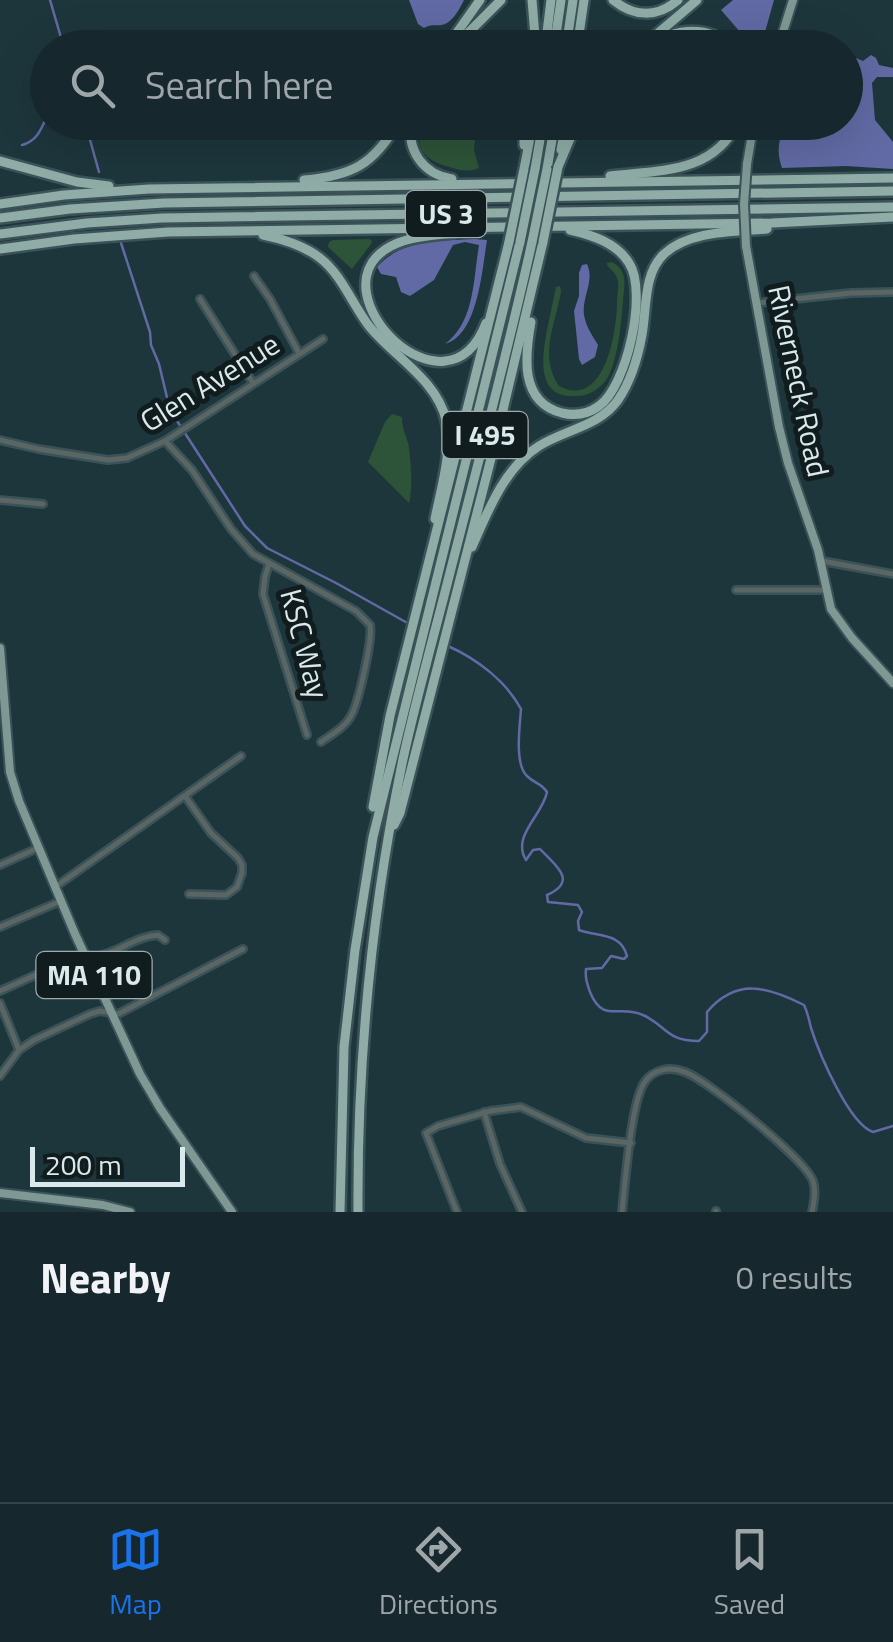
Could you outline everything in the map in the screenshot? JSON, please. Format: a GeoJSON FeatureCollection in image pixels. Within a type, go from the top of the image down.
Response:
{"type":"FeatureCollection","features":[{"type":"Feature","properties":{"kind":"highway"},"geometry":{"type":"LineString","coordinates":[[461,30],[480,0]]}},
{"type":"Feature","properties":{"kind":"highway"},"geometry":{"type":"LineString","coordinates":[[469,30],[501,0]]}},
{"type":"Feature","properties":{"kind":"highway"},"geometry":{"type":"LineString","coordinates":[[532,0],[534,30]]}},
{"type":"Feature","properties":{"kind":"highway"},"geometry":{"type":"LineString","coordinates":[[547,30],[551,0]]}},
{"type":"Feature","properties":{"kind":"highway"},"geometry":{"type":"LineString","coordinates":[[557,30],[561,0]]}},
{"type":"Feature","properties":{"kind":"highway"},"geometry":{"type":"LineString","coordinates":[[569,30],[573,0]]}},
{"type":"Feature","properties":{"kind":"highway"},"geometry":{"type":"LineString","coordinates":[[580,30],[584,0]]}},
{"type":"Feature","properties":{"kind":"highway"},"geometry":{"type":"LineString","coordinates":[[613,0],[629,10],[650,14],[678,0]]}},
{"type":"Feature","properties":{"kind":"highway"},"geometry":{"type":"LineString","coordinates":[[662,30],[698,0]]}},
{"type":"Feature","properties":{"kind":"highway"},"geometry":{"type":"LineString","coordinates":[[243,187],[347,173],[364,164],[386,140]]}},
{"type":"Feature","properties":{"kind":"highway"},"geometry":{"type":"LineString","coordinates":[[410,140],[422,164],[442,177],[474,183]]}},
{"type":"Feature","properties":{"kind":"highway"},"geometry":{"type":"LineString","coordinates":[[529,169],[530,140]]}},
{"type":"Feature","properties":{"kind":"highway"},"geometry":{"type":"LineString","coordinates":[[529,169],[530,140]]}},
{"type":"Feature","properties":{"kind":"highway"},"geometry":{"type":"LineString","coordinates":[[506,227],[417,238],[388,247],[378,254],[365,279],[365,294],[375,318],[401,346],[420,358],[446,361],[466,353],[478,340],[515,242],[538,140]]}},
{"type":"Feature","properties":{"kind":"highway"},"geometry":{"type":"LineString","coordinates":[[553,168],[554,140]]}},
{"type":"Feature","properties":{"kind":"highway"},"geometry":{"type":"LineString","coordinates":[[361,1212],[358,1116],[369,966],[388,837],[400,813],[436,649],[496,438],[561,140]]}},
{"type":"Feature","properties":{"kind":"highway"},"geometry":{"type":"LineString","coordinates":[[553,168],[567,140]]}},
{"type":"Feature","properties":{"kind":"highway"},"geometry":{"type":"LineString","coordinates":[[562,182],[696,163],[708,158],[727,140]]}},
{"type":"Feature","properties":{"kind":"highway"},"geometry":{"type":"LineString","coordinates":[[0,160],[84,184],[149,189]]}},
{"type":"Feature","properties":{"kind":"highway"},"geometry":{"type":"LineString","coordinates":[[0,204],[149,189],[893,178]]}},
{"type":"Feature","properties":{"kind":"highway","name":"US 3"},"geometry":{"type":"LineString","coordinates":[[0,218],[145,203],[893,192]]}},
{"type":"Feature","properties":{"kind":"highway","name":"US 3"},"geometry":{"type":"LineString","coordinates":[[0,234],[162,218],[893,207]]}},
{"type":"Feature","properties":{"kind":"highway"},"geometry":{"type":"LineString","coordinates":[[0,249],[131,234],[893,217]]}},
{"type":"Feature","properties":{"kind":"highway"},"geometry":{"type":"LineString","coordinates":[[463,563],[499,491],[523,459],[546,442],[601,416],[618,400],[639,350],[650,277],[664,254],[679,244],[707,236],[848,220]]}},
{"type":"Feature","properties":{"kind":"highway"},"geometry":{"type":"LineString","coordinates":[[538,242],[527,345],[528,377],[535,395],[547,406],[562,413],[585,412],[607,398],[621,372],[633,328],[636,280],[628,261],[609,244],[581,232],[553,227]]}},
{"type":"Feature","properties":{"kind":"highway"},"geometry":{"type":"LineString","coordinates":[[225,232],[281,240],[320,258],[374,332],[438,399],[446,422],[448,446],[424,585]]}},
{"type":"Feature","properties":{"kind":"highway","name":"I 495"},"geometry":{"type":"LineString","coordinates":[[340,1212],[344,1047],[366,875],[381,800],[489,373],[515,242]]}},
{"type":"Feature","properties":{"kind":"highway","name":"I 495"},"geometry":{"type":"LineString","coordinates":[[441,631],[505,360],[538,242]]}},
{"type":"Feature","properties":{"kind":"highway"},"geometry":{"type":"LineString","coordinates":[[366,875],[382,753],[502,275]]}},
{"type":"Feature","properties":{"kind":"main road"},"geometry":{"type":"LineString","coordinates":[[784,30],[793,0]]}},
{"type":"Feature","properties":{"kind":"main road","name":"Riverneck Road"},"geometry":{"type":"LineString","coordinates":[[751,140],[744,204],[746,246],[783,444],[820,560],[831,609],[893,683]]}},
{"type":"Feature","properties":{"kind":"main road","name":"MA 110"},"geometry":{"type":"LineString","coordinates":[[0,648],[12,780],[38,848],[149,1091],[232,1212]]}},
{"type":"Feature","properties":{"kind":"main road"},"geometry":{"type":"LineString","coordinates":[[0,1193],[130,1212]]}},
{"type":"Feature","properties":{"kind":"street"},"geometry":{"type":"LineString","coordinates":[[254,276],[299,354]]}},
{"type":"Feature","properties":{"kind":"street"},"geometry":{"type":"LineString","coordinates":[[757,303],[893,292]]}},
{"type":"Feature","properties":{"kind":"street"},"geometry":{"type":"LineString","coordinates":[[200,298],[252,384]]}},
{"type":"Feature","properties":{"kind":"street","name":"Glen Avenue"},"geometry":{"type":"LineString","coordinates":[[0,440],[112,460],[127,458],[165,441],[322,339]]}},
{"type":"Feature","properties":{"kind":"street"},"geometry":{"type":"LineString","coordinates":[[165,441],[192,470],[242,543],[269,564],[356,611],[371,627],[371,642],[352,715],[321,742]]}},
{"type":"Feature","properties":{"kind":"street"},"geometry":{"type":"LineString","coordinates":[[0,500],[43,504]]}},
{"type":"Feature","properties":{"kind":"street"},"geometry":{"type":"LineString","coordinates":[[820,560],[893,574]]}},
{"type":"Feature","properties":{"kind":"street","name":"KSC Way"},"geometry":{"type":"LineString","coordinates":[[269,564],[264,594],[307,735]]}},
{"type":"Feature","properties":{"kind":"street"},"geometry":{"type":"LineString","coordinates":[[736,590],[826,590]]}},
{"type":"Feature","properties":{"kind":"street"},"geometry":{"type":"LineString","coordinates":[[55,886],[241,756]]}},
{"type":"Feature","properties":{"kind":"street"},"geometry":{"type":"LineString","coordinates":[[185,796],[211,833],[242,866],[237,887],[226,895],[188,894]]}},
{"type":"Feature","properties":{"kind":"street"},"geometry":{"type":"LineString","coordinates":[[0,865],[38,848]]}},
{"type":"Feature","properties":{"kind":"street"},"geometry":{"type":"LineString","coordinates":[[0,927],[61,901]]}},
{"type":"Feature","properties":{"kind":"street"},"geometry":{"type":"LineString","coordinates":[[0,990],[69,960],[95,958],[146,936],[158,935],[166,940]]}},
{"type":"Feature","properties":{"kind":"street"},"geometry":{"type":"LineString","coordinates":[[0,1076],[18,1050],[34,1040],[90,1014],[118,1014],[243,949]]}},
{"type":"Feature","properties":{"kind":"street"},"geometry":{"type":"LineString","coordinates":[[0,1003],[18,1050]]}},
{"type":"Feature","properties":{"kind":"street"},"geometry":{"type":"LineString","coordinates":[[622,1212],[637,1098],[646,1079],[665,1068],[682,1070],[710,1087],[803,1165],[814,1182],[812,1212]]}},
{"type":"Feature","properties":{"kind":"street"},"geometry":{"type":"LineString","coordinates":[[457,1212],[426,1133],[438,1126],[521,1106],[586,1138],[631,1142]]}},
{"type":"Feature","properties":{"kind":"street"},"geometry":{"type":"LineString","coordinates":[[484,1112],[500,1164],[522,1212]]}},
{"type":"Feature","properties":{"kind":"green space"},"geometry":{"type":"Polygon","coordinates":[[[420,140],[475,140],[479,168],[459,170],[438,163],[426,156],[420,140]]]}},
{"type":"Feature","properties":{"kind":"green space"},"geometry":{"type":"Polygon","coordinates":[[[369,239],[371,244],[352,269],[328,247],[333,240],[369,239]]]}},
{"type":"Feature","properties":{"kind":"green space"},"geometry":{"type":"Polygon","coordinates":[[[612,262],[621,270],[624,285],[611,369],[594,391],[581,396],[562,395],[547,382],[543,360],[556,287],[560,286],[561,291],[550,339],[550,363],[559,386],[575,390],[598,378],[611,348],[618,287],[616,276],[607,265],[612,262]]]}},
{"type":"Feature","properties":{"kind":"green space"},"geometry":{"type":"Polygon","coordinates":[[[392,414],[402,417],[408,443],[409,503],[368,462],[392,414]]]}},
{"type":"Feature","properties":{"kind":"water"},"geometry":{"type":"Polygon","coordinates":[[[409,0],[464,0],[448,22],[424,28],[418,24],[409,0]]]}},
{"type":"Feature","properties":{"kind":"water"},"geometry":{"type":"Polygon","coordinates":[[[733,0],[774,0],[766,30],[738,30],[721,10],[733,0]]]}},
{"type":"Feature","properties":{"kind":"water"},"geometry":{"type":"Polygon","coordinates":[[[871,55],[879,65],[893,68],[893,77],[877,77],[872,83],[875,120],[893,142],[893,169],[782,168],[780,140],[863,140],[863,61],[871,55]]]}},
{"type":"Feature","properties":{"kind":"water"},"geometry":{"type":"Polygon","coordinates":[[[487,240],[476,300],[465,328],[445,344],[455,335],[467,312],[479,245],[453,245],[434,280],[410,296],[401,292],[396,277],[381,274],[377,267],[409,246],[487,240]]]}},
{"type":"Feature","properties":{"kind":"water"},"geometry":{"type":"Polygon","coordinates":[[[587,264],[590,276],[584,315],[598,345],[595,357],[582,365],[574,311],[579,296],[579,273],[582,265],[587,264]]]}},
{"type":"Feature","properties":{"kind":"waterway"},"geometry":{"type":"LineString","coordinates":[[50,0],[59,30]]}},
{"type":"Feature","properties":{"kind":"waterway"},"geometry":{"type":"LineString","coordinates":[[22,145],[32,140]]}},
{"type":"Feature","properties":{"kind":"waterway"},"geometry":{"type":"LineString","coordinates":[[90,140],[99,172]]}},
{"type":"Feature","properties":{"kind":"waterway"},"geometry":{"type":"LineString","coordinates":[[121,243],[170,410],[245,526],[267,548],[411,625]]}},
{"type":"Feature","properties":{"kind":"waterway"},"geometry":{"type":"LineString","coordinates":[[448,646],[490,672],[521,709],[520,763],[527,776],[547,792],[525,834],[522,851],[526,860],[533,850],[540,849],[561,873],[562,884],[547,895],[548,902],[578,905],[582,912],[579,930],[614,939],[624,948],[624,959],[611,956],[602,968],[586,969],[590,992],[600,1008],[634,1012],[673,1036],[699,1041],[707,1032],[707,1012],[730,994],[753,989],[791,999],[804,1005],[828,1070],[854,1116],[873,1132],[893,1126]]}}]}
